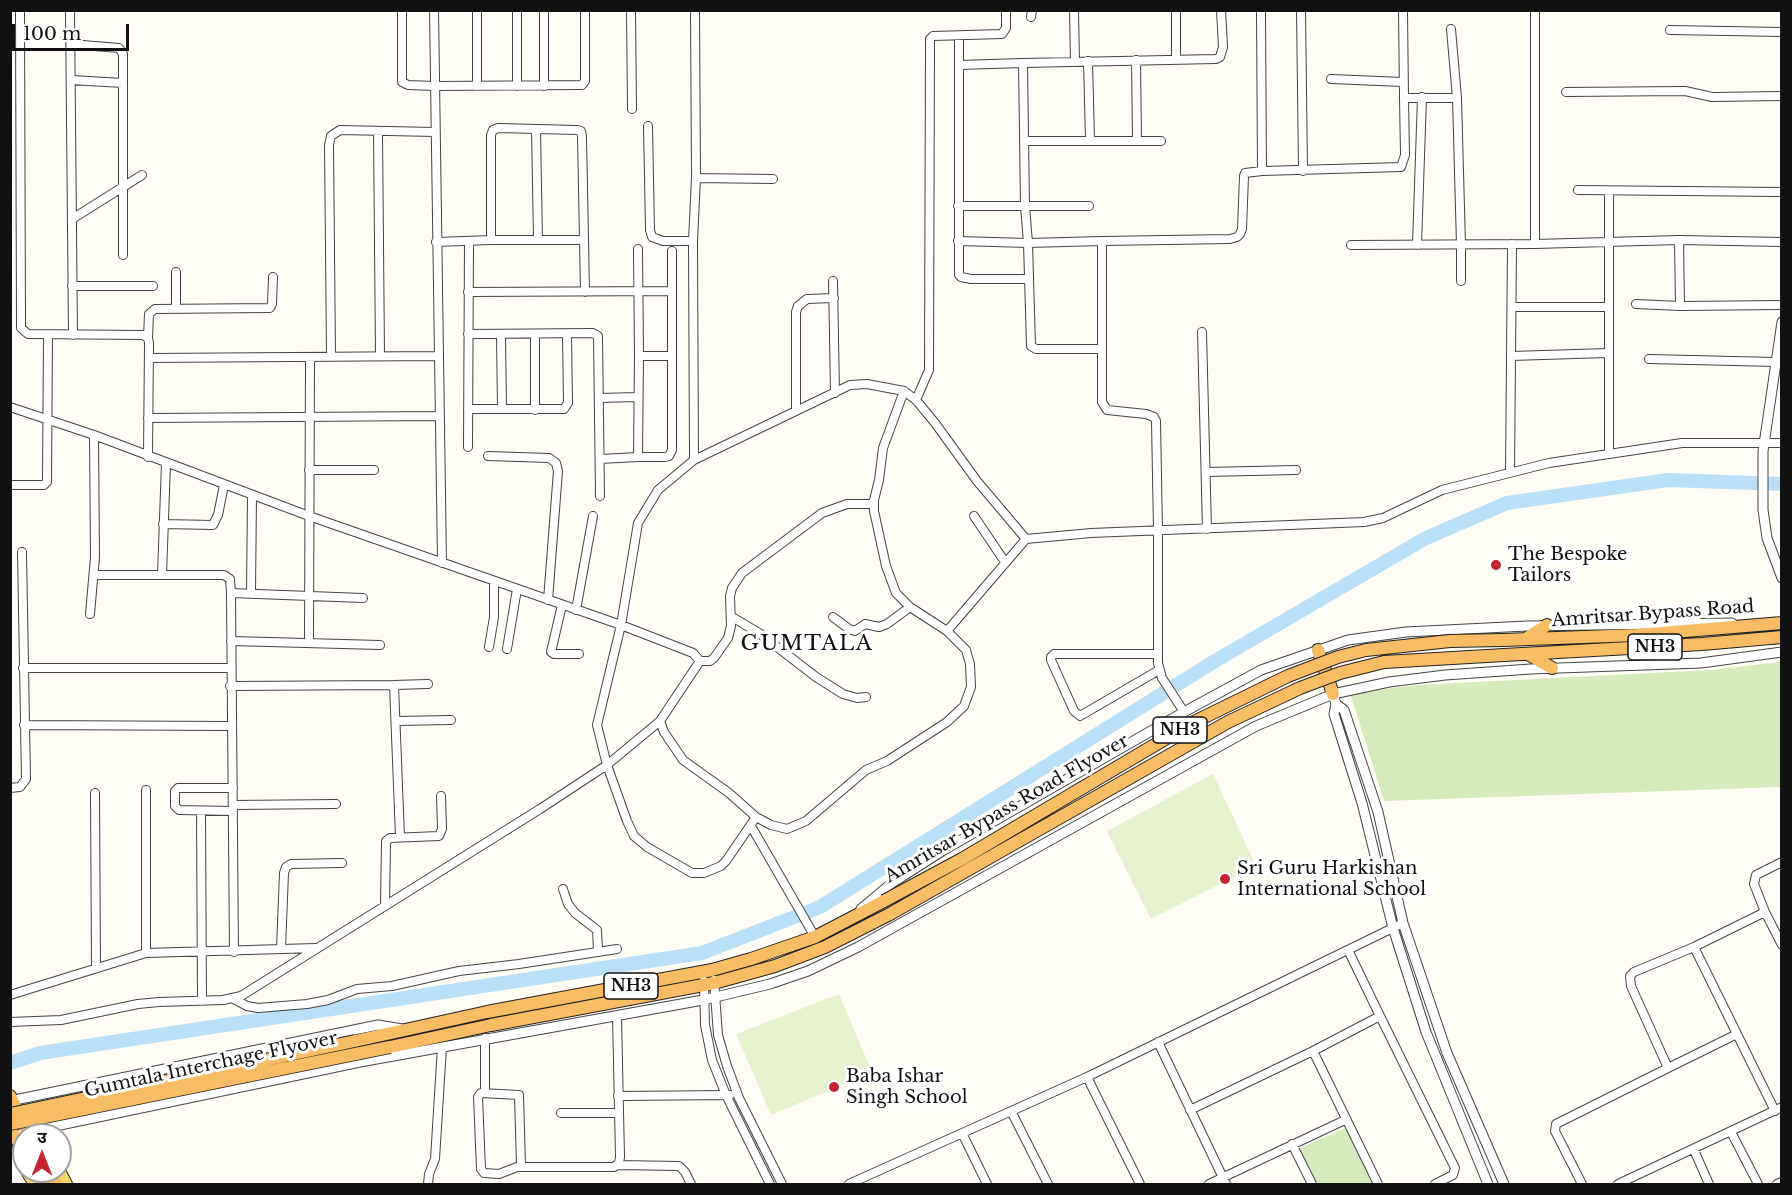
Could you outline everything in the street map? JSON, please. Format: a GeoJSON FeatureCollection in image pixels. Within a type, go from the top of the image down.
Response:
{"type":"FeatureCollection","features":[{"type":"Feature","properties":{"kind":"highway","name":"Amritsar Bypass Road"},"geometry":{"type":"LineString","coordinates":[[1526,639],[1637,635],[1776,624]]}},
{"type":"Feature","properties":{"kind":"highway"},"geometry":{"type":"LineString","coordinates":[[1526,639],[1547,626]]}},
{"type":"Feature","properties":{"kind":"highway","name":"Amritsar Bypass Road"},"geometry":{"type":"LineString","coordinates":[[1528,654],[1712,644],[1782,637]]}},
{"type":"Feature","properties":{"kind":"highway","name":"Amritsar Bypass Road Flyover"},"geometry":{"type":"LineString","coordinates":[[848,921],[962,860],[1192,723],[1288,676],[1338,657],[1366,650],[1450,641],[1526,639]]}},
{"type":"Feature","properties":{"kind":"highway"},"geometry":{"type":"LineString","coordinates":[[1318,650],[1334,699]]}},
{"type":"Feature","properties":{"kind":"highway"},"geometry":{"type":"LineString","coordinates":[[1528,654],[1552,668]]}},
{"type":"Feature","properties":{"kind":"highway","name":"Amritsar Bypass Road Flyover"},"geometry":{"type":"LineString","coordinates":[[709,984],[800,957],[854,934],[1228,722],[1300,688],[1340,673],[1384,662],[1528,654]]}},
{"type":"Feature","properties":{"kind":"highway","name":"NH3"},"geometry":{"type":"LineString","coordinates":[[407,1029],[709,970],[751,959],[815,937],[848,921]]}},
{"type":"Feature","properties":{"kind":"highway","name":"NH3"},"geometry":{"type":"LineString","coordinates":[[419,1046],[491,1025],[709,984]]}},
{"type":"Feature","properties":{"kind":"highway","name":"Gumtala Interchage Flyover"},"geometry":{"type":"LineString","coordinates":[[10,1114],[407,1029]]}},
{"type":"Feature","properties":{"kind":"highway","name":"Gumtala Interchage Flyover"},"geometry":{"type":"LineString","coordinates":[[69,1123],[390,1047],[419,1046]]}},
{"type":"Feature","properties":{"kind":"highway"},"geometry":{"type":"LineString","coordinates":[[11,1099],[16,1123]]}},
{"type":"Feature","properties":{"kind":"street"},"geometry":{"type":"LineString","coordinates":[[20,10],[21,328],[28,334],[143,335],[148,338]]}},
{"type":"Feature","properties":{"kind":"street"},"geometry":{"type":"LineString","coordinates":[[70,10],[73,335]]}},
{"type":"Feature","properties":{"kind":"street"},"geometry":{"type":"LineString","coordinates":[[402,10],[402,82],[408,85],[435,86],[581,86],[585,83],[585,10]]}},
{"type":"Feature","properties":{"kind":"street"},"geometry":{"type":"LineString","coordinates":[[434,10],[442,563]]}},
{"type":"Feature","properties":{"kind":"street"},"geometry":{"type":"LineString","coordinates":[[477,10],[477,86]]}},
{"type":"Feature","properties":{"kind":"street"},"geometry":{"type":"LineString","coordinates":[[517,10],[517,86]]}},
{"type":"Feature","properties":{"kind":"street"},"geometry":{"type":"LineString","coordinates":[[544,10],[544,86]]}},
{"type":"Feature","properties":{"kind":"street"},"geometry":{"type":"LineString","coordinates":[[631,10],[632,109]]}},
{"type":"Feature","properties":{"kind":"street"},"geometry":{"type":"LineString","coordinates":[[694,10],[696,178],[693,241],[694,460]]}},
{"type":"Feature","properties":{"kind":"street"},"geometry":{"type":"LineString","coordinates":[[916,400],[929,370],[930,38],[933,36],[1002,34],[1006,28],[1006,10]]}},
{"type":"Feature","properties":{"kind":"street"},"geometry":{"type":"LineString","coordinates":[[1074,10],[1075,62]]}},
{"type":"Feature","properties":{"kind":"street"},"geometry":{"type":"LineString","coordinates":[[1176,10],[1176,59]]}},
{"type":"Feature","properties":{"kind":"street"},"geometry":{"type":"LineString","coordinates":[[959,64],[1220,57],[1221,10]]}},
{"type":"Feature","properties":{"kind":"street"},"geometry":{"type":"LineString","coordinates":[[1261,10],[1262,171]]}},
{"type":"Feature","properties":{"kind":"street"},"geometry":{"type":"LineString","coordinates":[[1301,10],[1303,171]]}},
{"type":"Feature","properties":{"kind":"street"},"geometry":{"type":"LineString","coordinates":[[958,242],[1230,239],[1237,237],[1242,229],[1244,176],[1249,172],[1401,167],[1405,155],[1403,10]]}},
{"type":"Feature","properties":{"kind":"street"},"geometry":{"type":"LineString","coordinates":[[1535,10],[1535,244]]}},
{"type":"Feature","properties":{"kind":"street"},"geometry":{"type":"LineString","coordinates":[[1451,29],[1457,98],[1461,281]]}},
{"type":"Feature","properties":{"kind":"street"},"geometry":{"type":"LineString","coordinates":[[1670,30],[1782,32]]}},
{"type":"Feature","properties":{"kind":"street"},"geometry":{"type":"LineString","coordinates":[[959,40],[959,274],[961,277],[1028,279]]}},
{"type":"Feature","properties":{"kind":"street"},"geometry":{"type":"LineString","coordinates":[[71,44],[119,48],[123,54],[123,255]]}},
{"type":"Feature","properties":{"kind":"street"},"geometry":{"type":"LineString","coordinates":[[1136,60],[1137,141]]}},
{"type":"Feature","properties":{"kind":"street"},"geometry":{"type":"LineString","coordinates":[[1088,61],[1090,141]]}},
{"type":"Feature","properties":{"kind":"street"},"geometry":{"type":"LineString","coordinates":[[1023,63],[1025,206],[1031,346],[1036,349],[1101,349]]}},
{"type":"Feature","properties":{"kind":"street"},"geometry":{"type":"LineString","coordinates":[[1331,79],[1403,82]]}},
{"type":"Feature","properties":{"kind":"street"},"geometry":{"type":"LineString","coordinates":[[71,80],[123,83]]}},
{"type":"Feature","properties":{"kind":"street"},"geometry":{"type":"LineString","coordinates":[[1566,92],[1685,91],[1712,97],[1782,96]]}},
{"type":"Feature","properties":{"kind":"street"},"geometry":{"type":"LineString","coordinates":[[1417,245],[1422,97]]}},
{"type":"Feature","properties":{"kind":"street"},"geometry":{"type":"LineString","coordinates":[[1404,98],[1457,98]]}},
{"type":"Feature","properties":{"kind":"street"},"geometry":{"type":"LineString","coordinates":[[10,105],[20,105]]}},
{"type":"Feature","properties":{"kind":"street"},"geometry":{"type":"LineString","coordinates":[[648,126],[651,237],[663,241],[693,241]]}},
{"type":"Feature","properties":{"kind":"street"},"geometry":{"type":"LineString","coordinates":[[491,240],[491,133],[498,128],[576,130],[581,133],[585,292]]}},
{"type":"Feature","properties":{"kind":"street"},"geometry":{"type":"LineString","coordinates":[[331,356],[330,141],[332,136],[340,130],[435,132]]}},
{"type":"Feature","properties":{"kind":"street"},"geometry":{"type":"LineString","coordinates":[[536,130],[538,240]]}},
{"type":"Feature","properties":{"kind":"street"},"geometry":{"type":"LineString","coordinates":[[378,131],[380,356]]}},
{"type":"Feature","properties":{"kind":"street"},"geometry":{"type":"LineString","coordinates":[[1024,141],[1161,141]]}},
{"type":"Feature","properties":{"kind":"street"},"geometry":{"type":"LineString","coordinates":[[72,219],[142,176]]}},
{"type":"Feature","properties":{"kind":"street"},"geometry":{"type":"LineString","coordinates":[[696,178],[773,179]]}},
{"type":"Feature","properties":{"kind":"street"},"geometry":{"type":"LineString","coordinates":[[1578,190],[1782,192]]}},
{"type":"Feature","properties":{"kind":"street"},"geometry":{"type":"LineString","coordinates":[[1609,454],[1610,191]]}},
{"type":"Feature","properties":{"kind":"street"},"geometry":{"type":"LineString","coordinates":[[958,206],[1089,206]]}},
{"type":"Feature","properties":{"kind":"street"},"geometry":{"type":"LineString","coordinates":[[436,242],[584,240]]}},
{"type":"Feature","properties":{"kind":"street"},"geometry":{"type":"LineString","coordinates":[[1351,245],[1535,244],[1679,240],[1782,242]]}},
{"type":"Feature","properties":{"kind":"street"},"geometry":{"type":"LineString","coordinates":[[1679,240],[1680,306]]}},
{"type":"Feature","properties":{"kind":"street"},"geometry":{"type":"LineString","coordinates":[[468,447],[469,241]]}},
{"type":"Feature","properties":{"kind":"street"},"geometry":{"type":"LineString","coordinates":[[1102,241],[1101,398],[1104,407],[1112,411],[1151,415],[1156,421],[1158,654],[1161,674],[1184,712]]}},
{"type":"Feature","properties":{"kind":"street"},"geometry":{"type":"LineString","coordinates":[[1510,473],[1512,244]]}},
{"type":"Feature","properties":{"kind":"street"},"geometry":{"type":"LineString","coordinates":[[638,249],[638,457]]}},
{"type":"Feature","properties":{"kind":"street"},"geometry":{"type":"LineString","coordinates":[[600,459],[665,457],[671,453],[672,251]]}},
{"type":"Feature","properties":{"kind":"street"},"geometry":{"type":"LineString","coordinates":[[176,272],[176,309]]}},
{"type":"Feature","properties":{"kind":"street"},"geometry":{"type":"LineString","coordinates":[[148,457],[150,312],[155,309],[268,308],[272,304],[273,277]]}},
{"type":"Feature","properties":{"kind":"street"},"geometry":{"type":"LineString","coordinates":[[834,281],[835,393]]}},
{"type":"Feature","properties":{"kind":"street"},"geometry":{"type":"LineString","coordinates":[[72,286],[153,286]]}},
{"type":"Feature","properties":{"kind":"street"},"geometry":{"type":"LineString","coordinates":[[468,292],[672,291]]}},
{"type":"Feature","properties":{"kind":"street"},"geometry":{"type":"LineString","coordinates":[[796,411],[796,312],[798,306],[807,299],[834,298]]}},
{"type":"Feature","properties":{"kind":"street"},"geometry":{"type":"LineString","coordinates":[[1636,304],[1782,305]]}},
{"type":"Feature","properties":{"kind":"street"},"geometry":{"type":"LineString","coordinates":[[1512,307],[1608,307]]}},
{"type":"Feature","properties":{"kind":"street"},"geometry":{"type":"LineString","coordinates":[[1782,322],[1776,362],[1778,382],[1764,447],[1763,510],[1767,538],[1782,578]]}},
{"type":"Feature","properties":{"kind":"street"},"geometry":{"type":"LineString","coordinates":[[1202,332],[1207,529]]}},
{"type":"Feature","properties":{"kind":"street"},"geometry":{"type":"LineString","coordinates":[[468,334],[593,333],[598,336],[600,496]]}},
{"type":"Feature","properties":{"kind":"street"},"geometry":{"type":"LineString","coordinates":[[10,485],[46,484],[49,420],[48,334]]}},
{"type":"Feature","properties":{"kind":"street"},"geometry":{"type":"LineString","coordinates":[[501,334],[502,409]]}},
{"type":"Feature","properties":{"kind":"street"},"geometry":{"type":"LineString","coordinates":[[535,334],[535,410]]}},
{"type":"Feature","properties":{"kind":"street"},"geometry":{"type":"LineString","coordinates":[[468,409],[562,410],[567,405],[567,334]]}},
{"type":"Feature","properties":{"kind":"street"},"geometry":{"type":"LineString","coordinates":[[1511,356],[1608,353]]}},
{"type":"Feature","properties":{"kind":"street"},"geometry":{"type":"LineString","coordinates":[[149,358],[438,356]]}},
{"type":"Feature","properties":{"kind":"street"},"geometry":{"type":"LineString","coordinates":[[639,356],[672,356]]}},
{"type":"Feature","properties":{"kind":"street"},"geometry":{"type":"LineString","coordinates":[[309,643],[310,357]]}},
{"type":"Feature","properties":{"kind":"street"},"geometry":{"type":"LineString","coordinates":[[1649,359],[1776,362]]}},
{"type":"Feature","properties":{"kind":"street"},"geometry":{"type":"LineString","coordinates":[[756,817],[721,866],[704,873],[692,873],[669,861],[634,836],[608,765],[597,725],[621,625],[638,523],[658,490],[694,460],[855,384],[904,391],[916,400],[936,423],[984,490],[1026,539]]}},
{"type":"Feature","properties":{"kind":"street"},"geometry":{"type":"LineString","coordinates":[[660,721],[669,740],[683,760],[729,793],[756,817],[779,828],[787,829],[806,821],[861,774],[958,714],[964,706],[971,687],[970,664],[966,650],[947,631],[910,607],[896,593],[883,555],[874,504],[883,448],[904,391]]}},
{"type":"Feature","properties":{"kind":"street"},"geometry":{"type":"LineString","coordinates":[[599,398],[638,397]]}},
{"type":"Feature","properties":{"kind":"street"},"geometry":{"type":"LineString","coordinates":[[10,407],[94,435],[309,516],[621,625],[693,653],[700,660]]}},
{"type":"Feature","properties":{"kind":"street"},"geometry":{"type":"LineString","coordinates":[[148,418],[439,416]]}},
{"type":"Feature","properties":{"kind":"street"},"geometry":{"type":"LineString","coordinates":[[90,614],[94,575],[94,435]]}},
{"type":"Feature","properties":{"kind":"street"},"geometry":{"type":"LineString","coordinates":[[947,631],[1026,539],[1091,533],[1375,520],[1442,490],[1549,463],[1682,443],[1764,447],[1782,443]]}},
{"type":"Feature","properties":{"kind":"street"},"geometry":{"type":"LineString","coordinates":[[488,456],[549,459],[556,463],[558,471],[548,600]]}},
{"type":"Feature","properties":{"kind":"street"},"geometry":{"type":"LineString","coordinates":[[162,575],[166,463]]}},
{"type":"Feature","properties":{"kind":"street"},"geometry":{"type":"LineString","coordinates":[[309,470],[374,470]]}},
{"type":"Feature","properties":{"kind":"street"},"geometry":{"type":"LineString","coordinates":[[1206,472],[1296,470]]}},
{"type":"Feature","properties":{"kind":"street"},"geometry":{"type":"LineString","coordinates":[[163,524],[213,525],[218,515],[224,485]]}},
{"type":"Feature","properties":{"kind":"street"},"geometry":{"type":"LineString","coordinates":[[252,495],[252,593]]}},
{"type":"Feature","properties":{"kind":"street"},"geometry":{"type":"LineString","coordinates":[[10,1022],[61,1020],[138,1004],[234,999],[248,993],[608,765],[660,721],[700,660],[714,658],[724,645],[728,638],[732,617],[730,596],[732,588],[742,573],[822,513],[847,504],[874,504]]}},
{"type":"Feature","properties":{"kind":"street"},"geometry":{"type":"LineString","coordinates":[[576,610],[593,516]]}},
{"type":"Feature","properties":{"kind":"street"},"geometry":{"type":"LineString","coordinates":[[974,516],[1005,562]]}},
{"type":"Feature","properties":{"kind":"street"},"geometry":{"type":"LineString","coordinates":[[10,788],[20,787],[25,782],[22,552]]}},
{"type":"Feature","properties":{"kind":"street"},"geometry":{"type":"LineString","coordinates":[[94,575],[224,575],[230,579],[234,952]]}},
{"type":"Feature","properties":{"kind":"street"},"geometry":{"type":"LineString","coordinates":[[489,647],[494,609],[494,581]]}},
{"type":"Feature","properties":{"kind":"street"},"geometry":{"type":"LineString","coordinates":[[507,649],[517,589]]}},
{"type":"Feature","properties":{"kind":"street"},"geometry":{"type":"LineString","coordinates":[[231,593],[363,598]]}},
{"type":"Feature","properties":{"kind":"street"},"geometry":{"type":"LineString","coordinates":[[562,605],[551,652],[579,654]]}},
{"type":"Feature","properties":{"kind":"street"},"geometry":{"type":"LineString","coordinates":[[833,617],[853,631],[865,624],[879,627],[887,624],[910,607]]}},
{"type":"Feature","properties":{"kind":"street"},"geometry":{"type":"LineString","coordinates":[[732,617],[771,641],[816,677],[843,694],[866,697]]}},
{"type":"Feature","properties":{"kind":"street"},"geometry":{"type":"LineString","coordinates":[[848,921],[892,883],[942,851],[1184,712],[1260,670],[1348,640],[1406,632],[1547,626],[1713,622],[1776,624]]}},
{"type":"Feature","properties":{"kind":"street"},"geometry":{"type":"LineString","coordinates":[[231,641],[380,645]]}},
{"type":"Feature","properties":{"kind":"street"},"geometry":{"type":"LineString","coordinates":[[72,1123],[419,1046],[442,1047],[703,1000],[770,984],[833,960],[1256,726],[1389,682],[1446,675],[1552,668],[1701,663],[1782,652]]}},
{"type":"Feature","properties":{"kind":"street"},"geometry":{"type":"LineString","coordinates":[[1158,654],[1054,654],[1051,660],[1074,711],[1080,716],[1161,674]]}},
{"type":"Feature","properties":{"kind":"street"},"geometry":{"type":"LineString","coordinates":[[23,668],[230,668]]}},
{"type":"Feature","properties":{"kind":"street"},"geometry":{"type":"LineString","coordinates":[[230,686],[428,684]]}},
{"type":"Feature","properties":{"kind":"street"},"geometry":{"type":"LineString","coordinates":[[394,685],[400,837]]}},
{"type":"Feature","properties":{"kind":"street"},"geometry":{"type":"LineString","coordinates":[[1334,699],[1344,710],[1378,812],[1398,926],[1426,1032],[1488,1185]]}},
{"type":"Feature","properties":{"kind":"street"},"geometry":{"type":"LineString","coordinates":[[396,721],[451,720]]}},
{"type":"Feature","properties":{"kind":"street"},"geometry":{"type":"LineString","coordinates":[[24,725],[231,726]]}},
{"type":"Feature","properties":{"kind":"street"},"geometry":{"type":"LineString","coordinates":[[232,788],[180,787],[176,789],[177,809],[201,811],[336,804]]}},
{"type":"Feature","properties":{"kind":"street"},"geometry":{"type":"LineString","coordinates":[[146,790],[146,953]]}},
{"type":"Feature","properties":{"kind":"street"},"geometry":{"type":"LineString","coordinates":[[95,793],[96,968]]}},
{"type":"Feature","properties":{"kind":"street"},"geometry":{"type":"LineString","coordinates":[[385,905],[386,843],[390,838],[439,836],[442,830],[441,796]]}},
{"type":"Feature","properties":{"kind":"street"},"geometry":{"type":"LineString","coordinates":[[201,811],[202,1001]]}},
{"type":"Feature","properties":{"kind":"street"},"geometry":{"type":"LineString","coordinates":[[751,826],[815,937]]}},
{"type":"Feature","properties":{"kind":"street"},"geometry":{"type":"LineString","coordinates":[[1782,862],[1756,876],[1754,880],[1765,912],[1782,945]]}},
{"type":"Feature","properties":{"kind":"street"},"geometry":{"type":"LineString","coordinates":[[281,949],[286,867],[291,864],[342,863]]}},
{"type":"Feature","properties":{"kind":"street"},"geometry":{"type":"LineString","coordinates":[[563,889],[575,913],[597,930],[598,951]]}},
{"type":"Feature","properties":{"kind":"street"},"geometry":{"type":"LineString","coordinates":[[1668,1068],[1631,986],[1630,976],[1637,970],[1694,947],[1765,912]]}},
{"type":"Feature","properties":{"kind":"street"},"geometry":{"type":"LineString","coordinates":[[849,1185],[1087,1077],[1398,926]]}},
{"type":"Feature","properties":{"kind":"street"},"geometry":{"type":"LineString","coordinates":[[1398,926],[1447,1053],[1504,1185]]}},
{"type":"Feature","properties":{"kind":"street"},"geometry":{"type":"LineString","coordinates":[[1618,1185],[1778,1109],[1737,1034],[1694,947]]}},
{"type":"Feature","properties":{"kind":"street"},"geometry":{"type":"LineString","coordinates":[[10,995],[146,953],[318,948]]}},
{"type":"Feature","properties":{"kind":"street"},"geometry":{"type":"LineString","coordinates":[[234,999],[246,1006],[258,1008],[307,1004],[328,1000],[357,989],[392,986],[459,971],[617,949]]}},
{"type":"Feature","properties":{"kind":"street"},"geometry":{"type":"LineString","coordinates":[[1348,950],[1455,1168],[1453,1175],[1435,1185]]}},
{"type":"Feature","properties":{"kind":"street"},"geometry":{"type":"LineString","coordinates":[[709,970],[709,984],[703,1000],[708,1045],[726,1095],[770,1185]]}},
{"type":"Feature","properties":{"kind":"street"},"geometry":{"type":"LineString","coordinates":[[709,984],[715,997],[718,1035],[726,1066],[737,1094],[782,1185]]}},
{"type":"Feature","properties":{"kind":"street"},"geometry":{"type":"LineString","coordinates":[[617,1016],[620,1157],[617,1166]]}},
{"type":"Feature","properties":{"kind":"street"},"geometry":{"type":"LineString","coordinates":[[1190,1110],[1380,1017]]}},
{"type":"Feature","properties":{"kind":"street"},"geometry":{"type":"LineString","coordinates":[[11,1099],[378,1025],[407,1029]]}},
{"type":"Feature","properties":{"kind":"street"},"geometry":{"type":"LineString","coordinates":[[1582,1185],[1555,1131],[1555,1126],[1737,1034]]}},
{"type":"Feature","properties":{"kind":"street"},"geometry":{"type":"LineString","coordinates":[[485,1038],[485,1093]]}},
{"type":"Feature","properties":{"kind":"street"},"geometry":{"type":"LineString","coordinates":[[1158,1042],[1224,1181]]}},
{"type":"Feature","properties":{"kind":"street"},"geometry":{"type":"LineString","coordinates":[[428,1185],[429,1174],[435,1159],[442,1047]]}},
{"type":"Feature","properties":{"kind":"street"},"geometry":{"type":"LineString","coordinates":[[1313,1051],[1378,1185]]}},
{"type":"Feature","properties":{"kind":"street"},"geometry":{"type":"LineString","coordinates":[[1087,1077],[1140,1185]]}},
{"type":"Feature","properties":{"kind":"street"},"geometry":{"type":"LineString","coordinates":[[521,1166],[519,1095],[481,1094],[478,1096],[481,1171],[486,1174],[499,1174],[521,1166],[679,1166],[685,1172],[691,1185]]}},
{"type":"Feature","properties":{"kind":"street"},"geometry":{"type":"LineString","coordinates":[[618,1096],[737,1094]]}},
{"type":"Feature","properties":{"kind":"street"},"geometry":{"type":"LineString","coordinates":[[1011,1111],[1048,1185]]}},
{"type":"Feature","properties":{"kind":"street"},"geometry":{"type":"LineString","coordinates":[[561,1113],[619,1113]]}},
{"type":"Feature","properties":{"kind":"street"},"geometry":{"type":"LineString","coordinates":[[1209,1185],[1224,1181],[1292,1144],[1346,1120]]}},
{"type":"Feature","properties":{"kind":"street"},"geometry":{"type":"LineString","coordinates":[[1731,1132],[1758,1185]]}},
{"type":"Feature","properties":{"kind":"street"},"geometry":{"type":"LineString","coordinates":[[963,1135],[987,1185]]}},
{"type":"Feature","properties":{"kind":"street"},"geometry":{"type":"LineString","coordinates":[[1292,1144],[1312,1185]]}},
{"type":"Feature","properties":{"kind":"street"},"geometry":{"type":"LineString","coordinates":[[1694,1150],[1709,1185]]}},
{"type":"Feature","properties":{"kind":"street"},"geometry":{"type":"LineString","coordinates":[[1777,1185],[1782,1182]]}},
{"type":"Feature","properties":{"kind":"green space"},"geometry":{"type":"Polygon","coordinates":[[[1781,662],[1781,790],[1780,787],[1384,801],[1350,693],[1418,685],[1710,670],[1781,662]]]}},
{"type":"Feature","properties":{"kind":"green space"},"geometry":{"type":"Polygon","coordinates":[[[1213,774],[1256,866],[1151,919],[1107,831],[1213,774]]]}},
{"type":"Feature","properties":{"kind":"green space"},"geometry":{"type":"Polygon","coordinates":[[[839,994],[872,1072],[771,1115],[736,1034],[839,994]]]}},
{"type":"Feature","properties":{"kind":"green space"},"geometry":{"type":"Polygon","coordinates":[[[1347,1127],[1375,1184],[1315,1184],[1298,1149],[1347,1127]]]}},
{"type":"Feature","properties":{"kind":"waterway"},"geometry":{"type":"LineString","coordinates":[[10,1063],[40,1053],[702,953],[820,907],[1215,661],[1426,538],[1507,503],[1668,480],[1782,484]]}},
{"type":"Feature","properties":{"kind":"place","name":"The Bespoke Tailors"},"geometry":{"type":"Point","coordinates":[1496,565]}},
{"type":"Feature","properties":{"kind":"place","name":"Sri Guru Harkishan International School"},"geometry":{"type":"Point","coordinates":[1225,879]}},
{"type":"Feature","properties":{"kind":"place","name":"Baba Ishar Singh School"},"geometry":{"type":"Point","coordinates":[834,1087]}},
{"type":"Feature","properties":{"kind":"district","name":"GUMTALA"},"geometry":{"type":"Point","coordinates":[807,644]}}]}
